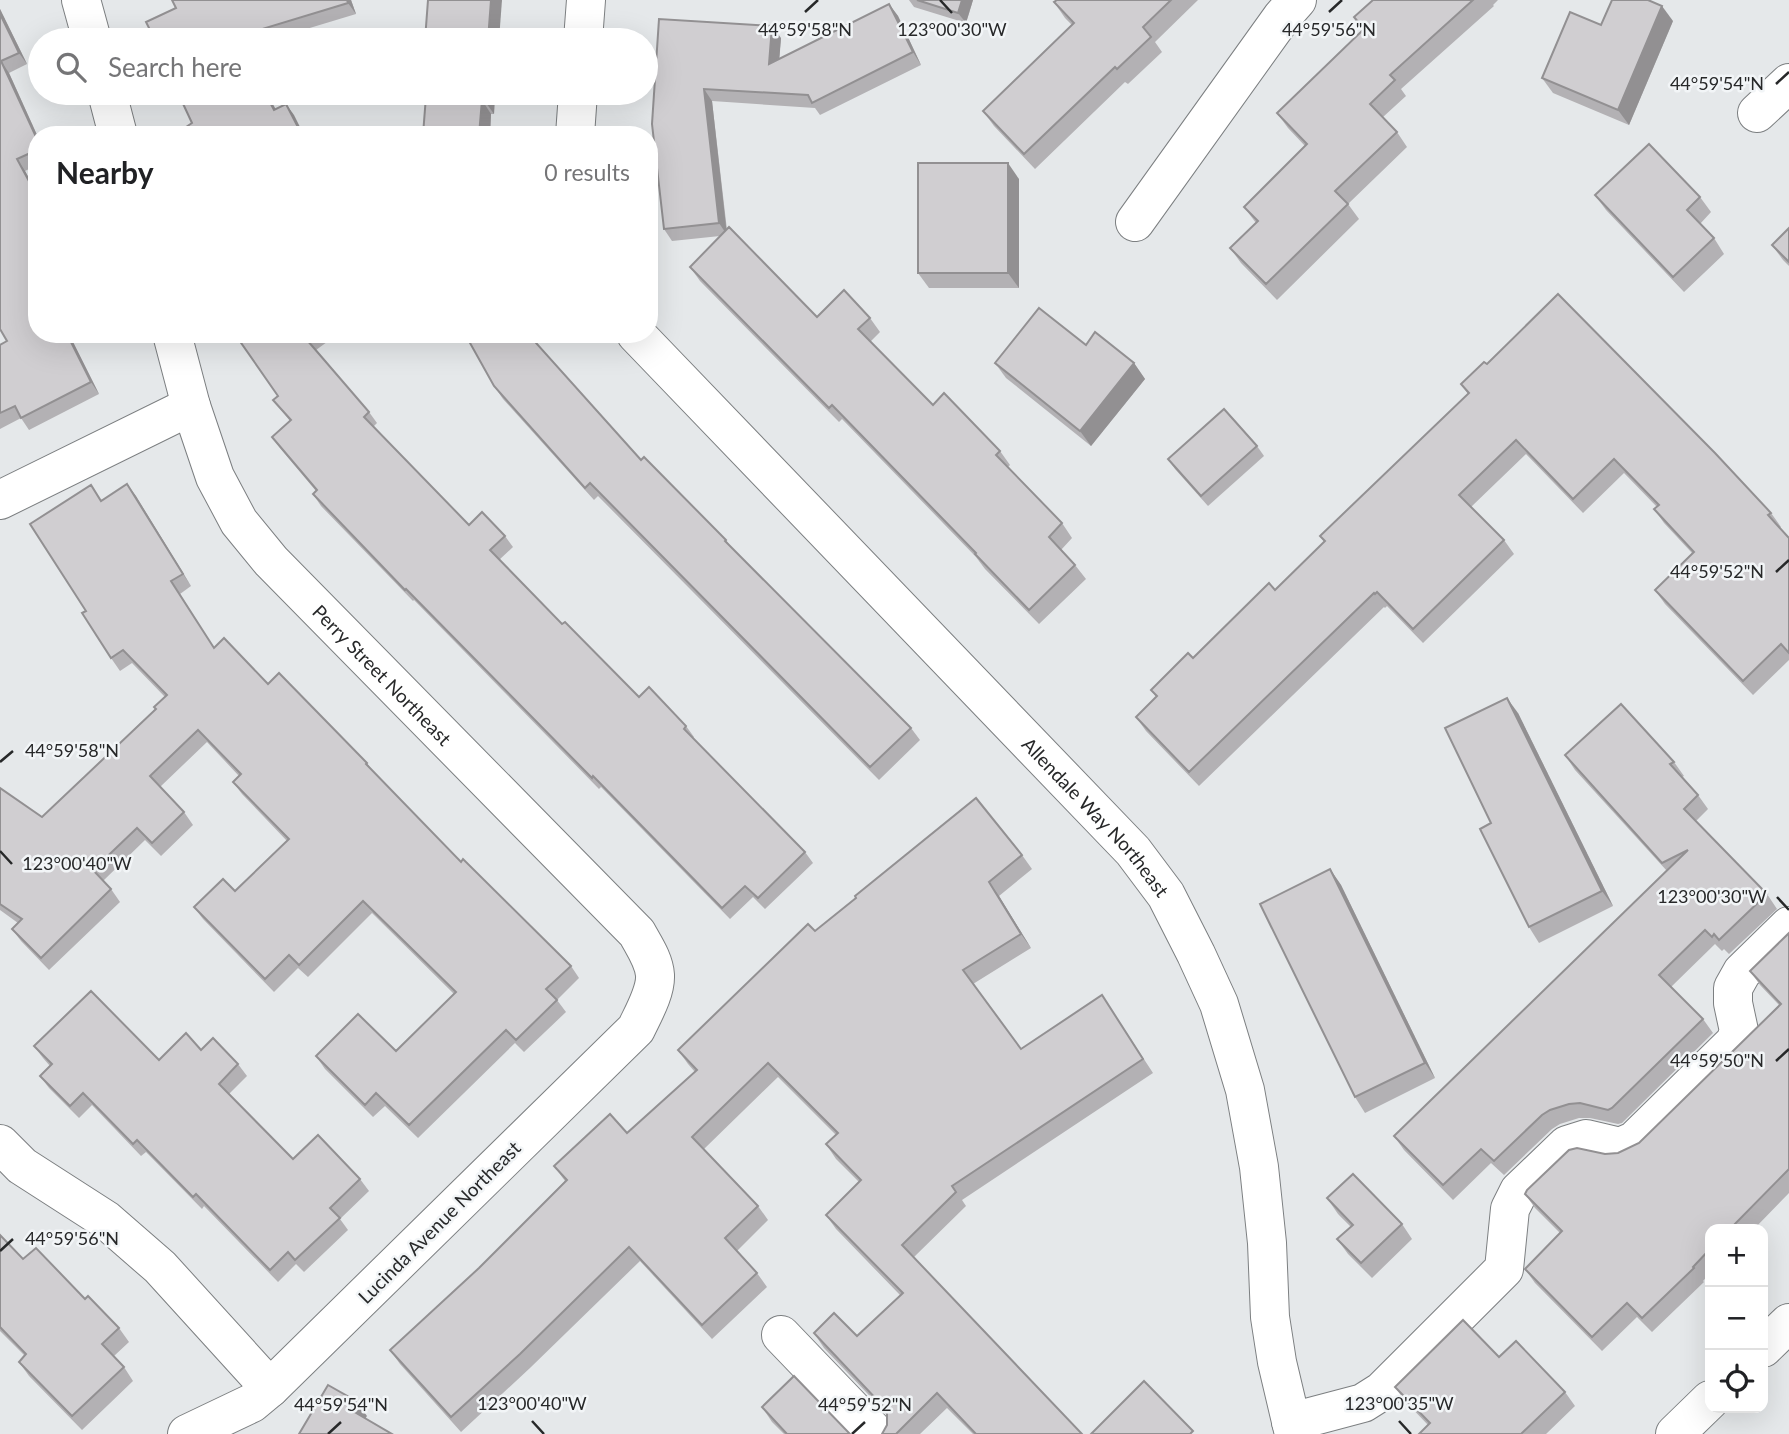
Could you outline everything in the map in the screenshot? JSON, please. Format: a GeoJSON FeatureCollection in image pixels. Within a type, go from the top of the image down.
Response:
{"type":"FeatureCollection","features":[{"type":"Feature","properties":{"kind":"street"},"geometry":{"type":"LineString","coordinates":[[81,0],[89,28]]}},
{"type":"Feature","properties":{"kind":"street"},"geometry":{"type":"LineString","coordinates":[[584,28],[586,0]]}},
{"type":"Feature","properties":{"kind":"street"},"geometry":{"type":"LineString","coordinates":[[1135,222],[1297,0]]}},
{"type":"Feature","properties":{"kind":"street"},"geometry":{"type":"LineString","coordinates":[[1757,113],[1789,83]]}},
{"type":"Feature","properties":{"kind":"street"},"geometry":{"type":"LineString","coordinates":[[110,105],[116,126]]}},
{"type":"Feature","properties":{"kind":"street"},"geometry":{"type":"LineString","coordinates":[[576,126],[577,105]]}},
{"type":"Feature","properties":{"kind":"street","name":"Perry Street Northeast"},"geometry":{"type":"LineString","coordinates":[[174,343],[191,406],[215,477],[239,522],[271,561],[637,933],[648,953],[655,976]]}},
{"type":"Feature","properties":{"kind":"street","name":"Allendale Way Northeast"},"geometry":{"type":"LineString","coordinates":[[645,343],[1133,851],[1166,895],[1219,1004],[1245,1090],[1259,1167],[1267,1243],[1270,1317],[1292,1428]]}},
{"type":"Feature","properties":{"kind":"street"},"geometry":{"type":"LineString","coordinates":[[0,500],[191,406]]}},
{"type":"Feature","properties":{"kind":"street"},"geometry":{"type":"LineString","coordinates":[[1292,1428],[1363,1403],[1382,1391],[1504,1269],[1510,1209],[1519,1191],[1567,1145],[1586,1139],[1620,1147],[1634,1141],[1735,1042],[1739,1031],[1733,988],[1742,972],[1789,926]]}},
{"type":"Feature","properties":{"kind":"street","name":"Lucinda Avenue Northeast"},"geometry":{"type":"LineString","coordinates":[[187,1434],[253,1403],[270,1388],[636,1029],[649,1003],[655,976]]}},
{"type":"Feature","properties":{"kind":"street"},"geometry":{"type":"LineString","coordinates":[[0,1144],[22,1166],[106,1220],[160,1267],[270,1388]]}},
{"type":"Feature","properties":{"kind":"street"},"geometry":{"type":"LineString","coordinates":[[1768,1343],[1789,1322]]}},
{"type":"Feature","properties":{"kind":"street"},"geometry":{"type":"LineString","coordinates":[[781,1335],[876,1434]]}},
{"type":"Feature","properties":{"kind":"street"},"geometry":{"type":"LineString","coordinates":[[1675,1434],[1705,1405]]}},
{"type":"Feature","properties":{"kind":"building"},"geometry":{"type":"Polygon","coordinates":[[[172,0],[347,0],[348,3],[266,28],[149,28],[146,22],[176,8],[172,0]]]}},
{"type":"Feature","properties":{"kind":"building"},"geometry":{"type":"Polygon","coordinates":[[[428,0],[491,0],[489,28],[426,28],[428,0]]]}},
{"type":"Feature","properties":{"kind":"building"},"geometry":{"type":"Polygon","coordinates":[[[917,0],[962,0],[958,13],[917,0]]]}},
{"type":"Feature","properties":{"kind":"building"},"geometry":{"type":"Polygon","coordinates":[[[1171,0],[1143,27],[1151,37],[1117,69],[1115,67],[1024,154],[983,111],[1074,23],[1054,2],[1171,0]]]}},
{"type":"Feature","properties":{"kind":"building"},"geometry":{"type":"Polygon","coordinates":[[[1373,0],[1473,0],[1390,75],[1395,80],[1370,104],[1397,132],[1335,191],[1348,204],[1266,284],[1230,248],[1258,221],[1244,207],[1307,144],[1277,113],[1364,29],[1354,17],[1373,0]]]}},
{"type":"Feature","properties":{"kind":"building"},"geometry":{"type":"Polygon","coordinates":[[[1612,0],[1648,0],[1662,6],[1618,110],[1542,78],[1570,12],[1601,25],[1612,0]]]}},
{"type":"Feature","properties":{"kind":"building"},"geometry":{"type":"Polygon","coordinates":[[[889,4],[913,52],[812,103],[808,95],[704,89],[719,223],[664,229],[658,176],[658,126],[652,124],[653,105],[658,105],[659,19],[772,26],[769,64],[889,4]]]}},
{"type":"Feature","properties":{"kind":"building"},"geometry":{"type":"Polygon","coordinates":[[[0,14],[19,53],[1,61],[31,126],[28,126],[28,154],[17,159],[28,179],[28,343],[72,343],[91,382],[21,418],[15,406],[0,413],[0,345],[7,341],[0,329],[0,14]]]}},
{"type":"Feature","properties":{"kind":"building"},"geometry":{"type":"Polygon","coordinates":[[[184,105],[271,105],[274,110],[287,105],[297,126],[188,126],[192,123],[184,105]]]}},
{"type":"Feature","properties":{"kind":"building"},"geometry":{"type":"Polygon","coordinates":[[[425,105],[482,105],[480,126],[424,126],[425,105]]]}},
{"type":"Feature","properties":{"kind":"building"},"geometry":{"type":"Polygon","coordinates":[[[1649,144],[1700,197],[1687,210],[1714,238],[1673,277],[1595,195],[1649,144]]]}},
{"type":"Feature","properties":{"kind":"building"},"geometry":{"type":"Polygon","coordinates":[[[918,163],[1008,163],[1008,273],[918,273],[918,163]]]}},
{"type":"Feature","properties":{"kind":"building"},"geometry":{"type":"Polygon","coordinates":[[[729,227],[817,317],[844,290],[870,318],[858,329],[933,405],[944,393],[1000,451],[996,455],[1062,523],[1049,537],[1075,565],[1029,610],[832,405],[829,408],[690,267],[729,227]]]}},
{"type":"Feature","properties":{"kind":"building"},"geometry":{"type":"Polygon","coordinates":[[[1789,228],[1789,262],[1772,245],[1789,228]]]}},
{"type":"Feature","properties":{"kind":"building"},"geometry":{"type":"Polygon","coordinates":[[[1558,294],[1715,453],[1771,513],[1768,515],[1789,538],[1789,653],[1781,644],[1743,681],[1655,590],[1694,552],[1654,509],[1659,505],[1614,459],[1573,499],[1516,440],[1459,495],[1504,540],[1413,629],[1377,592],[1374,593],[1189,772],[1136,717],[1157,696],[1151,690],[1188,653],[1193,658],[1269,583],[1275,590],[1325,541],[1320,536],[1469,393],[1461,384],[1484,362],[1487,364],[1558,294]]]}},
{"type":"Feature","properties":{"kind":"building"},"geometry":{"type":"Polygon","coordinates":[[[1039,308],[1086,345],[1095,332],[1134,363],[1080,431],[995,363],[1039,308]]]}},
{"type":"Feature","properties":{"kind":"building"},"geometry":{"type":"Polygon","coordinates":[[[241,343],[310,343],[369,412],[364,417],[469,525],[482,512],[505,536],[490,550],[562,624],[565,622],[639,697],[649,687],[686,726],[684,729],[805,852],[758,898],[745,886],[722,908],[313,494],[317,490],[272,437],[291,420],[273,400],[278,396],[241,343]]]}},
{"type":"Feature","properties":{"kind":"building"},"geometry":{"type":"Polygon","coordinates":[[[470,343],[536,343],[641,460],[644,457],[911,728],[870,767],[590,483],[585,488],[494,386],[470,343]]]}},
{"type":"Feature","properties":{"kind":"building"},"geometry":{"type":"Polygon","coordinates":[[[1224,409],[1257,446],[1201,496],[1168,459],[1224,409]]]}},
{"type":"Feature","properties":{"kind":"building"},"geometry":{"type":"Polygon","coordinates":[[[127,484],[183,574],[171,581],[214,648],[224,638],[268,684],[279,673],[461,862],[463,859],[571,966],[546,989],[557,1000],[516,1040],[506,1030],[409,1125],[376,1093],[365,1105],[316,1056],[358,1014],[396,1051],[456,992],[363,901],[299,965],[289,955],[265,979],[194,907],[223,879],[235,891],[289,839],[233,782],[241,774],[198,730],[150,776],[184,812],[152,843],[137,828],[93,870],[111,889],[41,958],[12,929],[22,919],[0,904],[0,788],[42,817],[156,709],[154,707],[167,695],[123,650],[111,658],[82,613],[86,611],[30,524],[91,485],[101,501],[127,484]]]}},
{"type":"Feature","properties":{"kind":"building"},"geometry":{"type":"Polygon","coordinates":[[[1507,698],[1602,891],[1529,927],[1480,829],[1491,823],[1445,728],[1507,698]]]}},
{"type":"Feature","properties":{"kind":"building"},"geometry":{"type":"Polygon","coordinates":[[[1621,704],[1674,762],[1670,764],[1698,795],[1684,809],[1767,894],[1719,940],[1705,930],[1659,975],[1703,1019],[1612,1108],[1608,1110],[1580,1103],[1550,1110],[1494,1161],[1481,1149],[1443,1185],[1394,1136],[1688,850],[1662,863],[1565,755],[1621,704]]]}},
{"type":"Feature","properties":{"kind":"building"},"geometry":{"type":"Polygon","coordinates":[[[976,798],[1022,855],[989,882],[1021,934],[963,970],[1021,1049],[1102,995],[1143,1059],[952,1186],[956,1192],[902,1245],[1082,1434],[976,1434],[937,1393],[896,1434],[882,1434],[887,1425],[887,1414],[882,1405],[814,1333],[834,1313],[857,1336],[903,1293],[826,1215],[861,1180],[826,1144],[838,1133],[768,1063],[692,1137],[758,1206],[725,1238],[757,1273],[702,1325],[629,1247],[451,1417],[390,1350],[479,1268],[567,1180],[554,1166],[610,1114],[627,1133],[697,1070],[678,1050],[808,924],[815,931],[976,798]]]}},
{"type":"Feature","properties":{"kind":"building"},"geometry":{"type":"Polygon","coordinates":[[[1330,869],[1425,1063],[1355,1097],[1260,904],[1330,869]]]}},
{"type":"Feature","properties":{"kind":"building"},"geometry":{"type":"Polygon","coordinates":[[[1789,933],[1789,1169],[1735,1224],[1705,1224],[1705,1254],[1642,1318],[1627,1303],[1592,1337],[1525,1269],[1562,1231],[1525,1194],[1569,1150],[1577,1148],[1605,1154],[1618,1153],[1639,1143],[1781,1004],[1750,971],[1789,933]]]}},
{"type":"Feature","properties":{"kind":"building"},"geometry":{"type":"Polygon","coordinates":[[[91,991],[159,1060],[186,1033],[201,1050],[213,1038],[238,1064],[219,1084],[293,1159],[318,1135],[360,1179],[330,1208],[340,1218],[295,1260],[288,1252],[270,1270],[196,1194],[193,1197],[137,1140],[133,1144],[83,1093],[70,1106],[40,1076],[52,1064],[34,1046],[91,991]]]}},
{"type":"Feature","properties":{"kind":"building"},"geometry":{"type":"Polygon","coordinates":[[[1353,1174],[1402,1224],[1361,1263],[1337,1239],[1353,1225],[1327,1198],[1353,1174]]]}},
{"type":"Feature","properties":{"kind":"building"},"geometry":{"type":"Polygon","coordinates":[[[0,1235],[23,1259],[36,1248],[85,1299],[88,1296],[119,1328],[102,1344],[124,1367],[72,1416],[19,1362],[26,1354],[0,1327],[0,1235]]]}},
{"type":"Feature","properties":{"kind":"building"},"geometry":{"type":"Polygon","coordinates":[[[1463,1320],[1499,1357],[1516,1341],[1565,1392],[1521,1434],[1419,1434],[1430,1423],[1395,1387],[1463,1320]]]}},
{"type":"Feature","properties":{"kind":"building"},"geometry":{"type":"Polygon","coordinates":[[[794,1376],[850,1434],[787,1434],[762,1407],[794,1376]]]}},
{"type":"Feature","properties":{"kind":"building"},"geometry":{"type":"Polygon","coordinates":[[[1144,1381],[1193,1431],[1190,1434],[1091,1434],[1144,1381]]]}},
{"type":"Feature","properties":{"kind":"building"},"geometry":{"type":"Polygon","coordinates":[[[328,1385],[356,1401],[351,1410],[392,1434],[299,1434],[328,1385]]]}}]}
